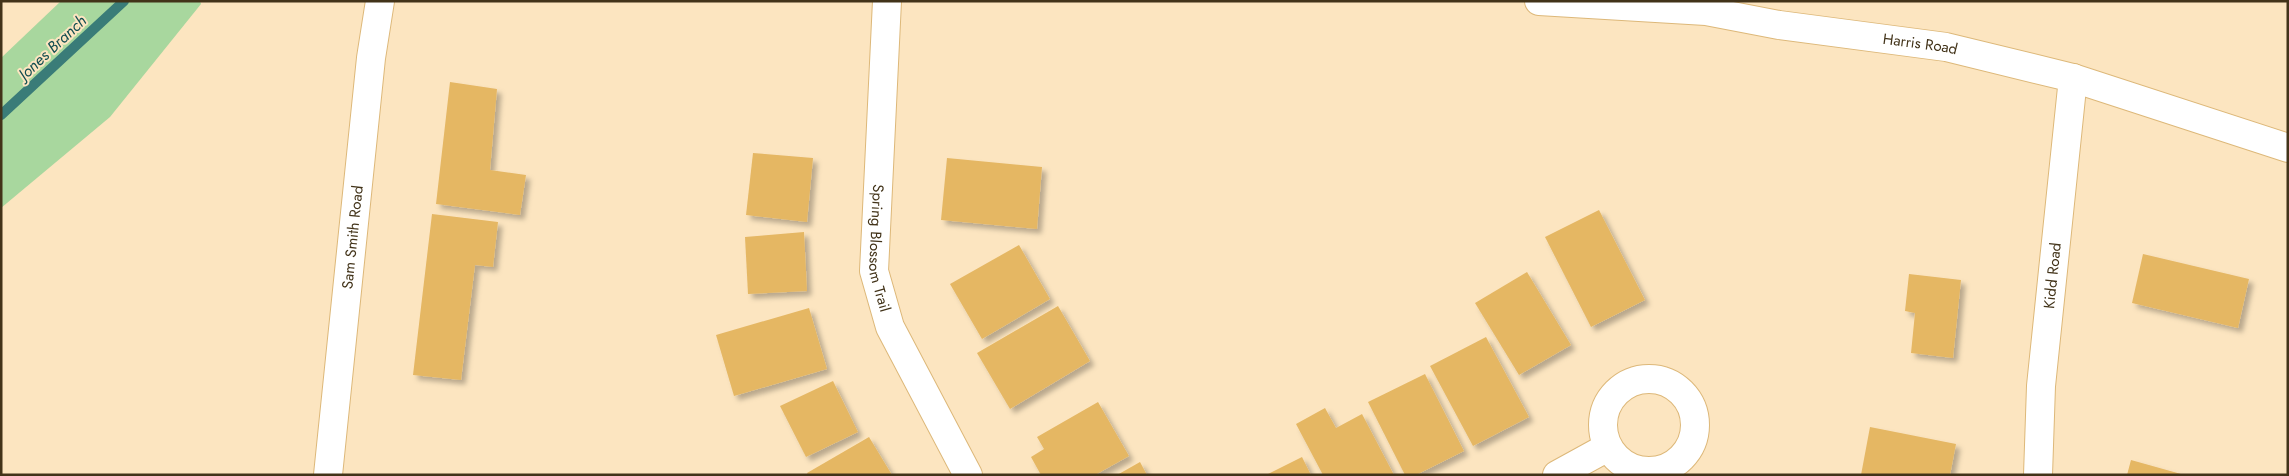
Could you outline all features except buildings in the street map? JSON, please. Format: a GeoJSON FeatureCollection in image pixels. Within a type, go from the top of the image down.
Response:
{"type":"FeatureCollection","features":[{"type":"Feature","properties":{"kind":"street","name":"Sam Smith Road"},"geometry":{"type":"LineString","coordinates":[[328,475],[371,58],[380,1]]}},
{"type":"Feature","properties":{"kind":"street","name":"Spring Blossom Trail"},"geometry":{"type":"LineString","coordinates":[[886,1],[874,271],[890,327],[968,475]]}},
{"type":"Feature","properties":{"kind":"street","name":"Harris Road"},"geometry":{"type":"LineString","coordinates":[[1539,1],[1706,6],[1779,25],[1946,47],[2073,78],[2288,148]]}},
{"type":"Feature","properties":{"kind":"street","name":"Kidd Road"},"geometry":{"type":"LineString","coordinates":[[2038,475],[2041,386],[2073,78]]}},
{"type":"Feature","properties":{"kind":"street"},"geometry":{"type":"LineString","coordinates":[[1557,475],[1608,447]]}},
{"type":"Feature","properties":{"kind":"green space"},"geometry":{"type":"Polygon","coordinates":[[[61,1],[200,1],[201,4],[110,117],[1,208],[1,58],[61,1]]]}},
{"type":"Feature","properties":{"kind":"waterway","name":"Jones Branch"},"geometry":{"type":"LineString","coordinates":[[1,115],[124,1]]}}]}
